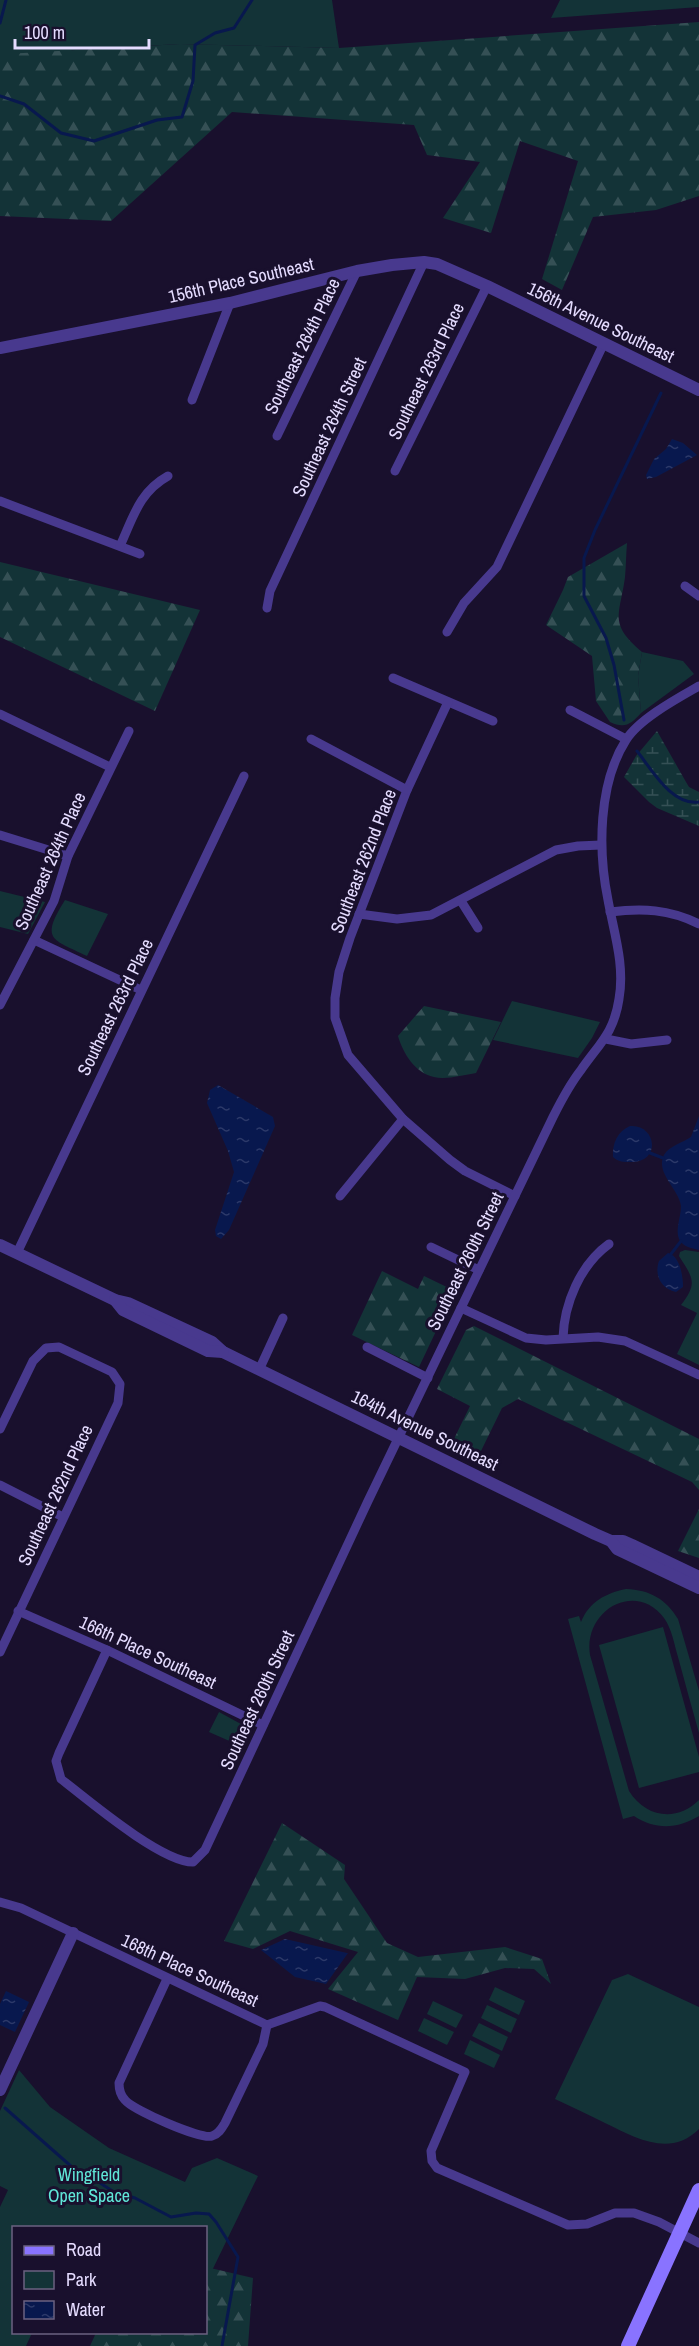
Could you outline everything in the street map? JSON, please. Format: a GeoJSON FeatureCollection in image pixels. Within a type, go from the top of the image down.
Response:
{"type":"FeatureCollection","features":[{"type":"Feature","properties":{"kind":"main road"},"geometry":{"type":"LineString","coordinates":[[628,2346],[699,2190]]}},
{"type":"Feature","properties":{"kind":"street","name":"156th Place Southeast"},"geometry":{"type":"LineString","coordinates":[[0,348],[230,303],[357,271],[424,262],[454,271],[487,286]]}},
{"type":"Feature","properties":{"kind":"street","name":"Southeast 264th Street"},"geometry":{"type":"LineString","coordinates":[[267,608],[270,591],[424,262]]}},
{"type":"Feature","properties":{"kind":"street","name":"Southeast 264th Place"},"geometry":{"type":"LineString","coordinates":[[277,436],[357,271]]}},
{"type":"Feature","properties":{"kind":"street","name":"156th Avenue Southeast"},"geometry":{"type":"LineString","coordinates":[[487,286],[699,390]]}},
{"type":"Feature","properties":{"kind":"street","name":"Southeast 263rd Place"},"geometry":{"type":"LineString","coordinates":[[395,471],[487,286]]}},
{"type":"Feature","properties":{"kind":"street"},"geometry":{"type":"LineString","coordinates":[[192,400],[230,303]]}},
{"type":"Feature","properties":{"kind":"street"},"geometry":{"type":"LineString","coordinates":[[447,632],[464,603],[497,567],[604,343]]}},
{"type":"Feature","properties":{"kind":"street"},"geometry":{"type":"LineString","coordinates":[[120,546],[143,496],[153,484],[168,476]]}},
{"type":"Feature","properties":{"kind":"street"},"geometry":{"type":"LineString","coordinates":[[0,501],[140,554]]}},
{"type":"Feature","properties":{"kind":"street"},"geometry":{"type":"LineString","coordinates":[[685,586],[699,596]]}},
{"type":"Feature","properties":{"kind":"street"},"geometry":{"type":"LineString","coordinates":[[393,678],[493,721]]}},
{"type":"Feature","properties":{"kind":"street","name":"Southeast 260th Street"},"geometry":{"type":"LineString","coordinates":[[107,1650],[58,1753],[56,1761],[60,1779],[159,1850],[183,1862],[193,1862],[205,1850],[368,1501],[560,1105],[581,1070],[606,1039],[614,1019],[621,984],[621,962],[610,912],[601,845],[605,802],[614,769],[626,739],[664,706],[699,686]]}},
{"type":"Feature","properties":{"kind":"street","name":"Southeast 262nd Place"},"geometry":{"type":"LineString","coordinates":[[448,702],[407,790],[359,914],[339,972],[335,1018],[348,1055],[403,1119],[465,1171],[515,1196]]}},
{"type":"Feature","properties":{"kind":"street"},"geometry":{"type":"LineString","coordinates":[[570,710],[626,739]]}},
{"type":"Feature","properties":{"kind":"street"},"geometry":{"type":"LineString","coordinates":[[0,714],[110,767]]}},
{"type":"Feature","properties":{"kind":"street","name":"Southeast 264th Place"},"geometry":{"type":"LineString","coordinates":[[0,1005],[54,901],[68,856],[129,731]]}},
{"type":"Feature","properties":{"kind":"street"},"geometry":{"type":"LineString","coordinates":[[310,739],[407,790]]}},
{"type":"Feature","properties":{"kind":"street","name":"Southeast 263rd Place"},"geometry":{"type":"LineString","coordinates":[[16,1253],[244,776]]}},
{"type":"Feature","properties":{"kind":"street"},"geometry":{"type":"LineString","coordinates":[[0,835],[68,856]]}},
{"type":"Feature","properties":{"kind":"street"},"geometry":{"type":"LineString","coordinates":[[359,914],[397,919],[431,915],[556,850],[601,845]]}},
{"type":"Feature","properties":{"kind":"street"},"geometry":{"type":"LineString","coordinates":[[461,901],[478,928]]}},
{"type":"Feature","properties":{"kind":"street"},"geometry":{"type":"LineString","coordinates":[[610,912],[638,909],[662,911],[681,915],[699,924]]}},
{"type":"Feature","properties":{"kind":"street"},"geometry":{"type":"LineString","coordinates":[[34,940],[141,990]]}},
{"type":"Feature","properties":{"kind":"street"},"geometry":{"type":"LineString","coordinates":[[606,1039],[630,1044],[667,1040]]}},
{"type":"Feature","properties":{"kind":"street"},"geometry":{"type":"LineString","coordinates":[[340,1196],[403,1119]]}},
{"type":"Feature","properties":{"kind":"street"},"geometry":{"type":"LineString","coordinates":[[563,1338],[566,1309],[587,1264],[593,1256],[609,1244]]}},
{"type":"Feature","properties":{"kind":"street","name":"164th Avenue Southeast"},"geometry":{"type":"LineString","coordinates":[[0,1245],[115,1300],[128,1303],[212,1342],[223,1352],[259,1370],[611,1541],[623,1541],[699,1577]]}},
{"type":"Feature","properties":{"kind":"street"},"geometry":{"type":"LineString","coordinates":[[431,1247],[479,1270]]}},
{"type":"Feature","properties":{"kind":"street"},"geometry":{"type":"LineString","coordinates":[[461,1308],[526,1338],[546,1340],[598,1337],[625,1341],[699,1376]]}},
{"type":"Feature","properties":{"kind":"street"},"geometry":{"type":"LineString","coordinates":[[259,1370],[283,1318]]}},
{"type":"Feature","properties":{"kind":"street","name":"Southeast 262nd Place"},"geometry":{"type":"LineString","coordinates":[[0,1429],[33,1360],[46,1348],[59,1347],[112,1372],[120,1384],[118,1403],[0,1652]]}},
{"type":"Feature","properties":{"kind":"street"},"geometry":{"type":"LineString","coordinates":[[367,1347],[428,1378]]}},
{"type":"Feature","properties":{"kind":"street"},"geometry":{"type":"LineString","coordinates":[[0,1485],[63,1517]]}},
{"type":"Feature","properties":{"kind":"street","name":"164th Avenue Southeast"},"geometry":{"type":"LineString","coordinates":[[611,1541],[617,1549],[699,1588]]}},
{"type":"Feature","properties":{"kind":"street","name":"166th Place Southeast"},"geometry":{"type":"LineString","coordinates":[[18,1611],[107,1650],[263,1725]]}},
{"type":"Feature","properties":{"kind":"street","name":"168th Place Southeast"},"geometry":{"type":"LineString","coordinates":[[0,1902],[21,1908],[267,2025],[320,2006],[325,2007],[465,2072],[431,2151],[432,2161],[437,2168],[568,2225],[587,2224],[615,2213],[634,2213],[680,2232]]}},
{"type":"Feature","properties":{"kind":"street"},"geometry":{"type":"LineString","coordinates":[[0,2090],[73,1933]]}},
{"type":"Feature","properties":{"kind":"street"},"geometry":{"type":"LineString","coordinates":[[167,1978],[122,2073],[119,2091],[131,2106],[199,2136],[212,2136],[220,2132],[262,2044],[267,2025]]}},
{"type":"Feature","properties":{"kind":"street"},"geometry":{"type":"LineString","coordinates":[[680,2232],[699,2243]]}},
{"type":"Feature","properties":{"kind":"green space"},"geometry":{"type":"Polygon","coordinates":[[[0,0],[332,0],[339,48],[180,44],[72,50],[0,149],[0,0]]]}},
{"type":"Feature","properties":{"kind":"green space"},"geometry":{"type":"Polygon","coordinates":[[[560,0],[699,0],[699,7],[551,18],[560,0]]]}},
{"type":"Feature","properties":{"kind":"green space"},"geometry":{"type":"Polygon","coordinates":[[[699,22],[699,196],[656,210],[593,217],[562,290],[542,279],[578,161],[520,141],[491,233],[443,218],[480,162],[427,155],[414,125],[232,112],[111,221],[0,216],[0,58],[6,54],[180,44],[339,48],[699,22]]]}},
{"type":"Feature","properties":{"kind":"green space"},"geometry":{"type":"Polygon","coordinates":[[[627,543],[619,618],[624,633],[642,652],[638,676],[641,713],[631,723],[620,725],[610,722],[596,701],[592,656],[546,625],[568,577],[627,543]]]}},
{"type":"Feature","properties":{"kind":"green space"},"geometry":{"type":"Polygon","coordinates":[[[0,562],[200,610],[155,711],[0,637],[0,562]]]}},
{"type":"Feature","properties":{"kind":"green space"},"geometry":{"type":"Polygon","coordinates":[[[642,652],[683,661],[694,674],[641,713],[638,676],[642,652]]]}},
{"type":"Feature","properties":{"kind":"green space"},"geometry":{"type":"Polygon","coordinates":[[[657,731],[689,787],[699,792],[699,826],[657,808],[624,777],[636,756],[657,731]]]}},
{"type":"Feature","properties":{"kind":"green space"},"geometry":{"type":"Polygon","coordinates":[[[0,891],[45,902],[28,934],[0,927],[0,891]]]}},
{"type":"Feature","properties":{"kind":"green space"},"geometry":{"type":"Polygon","coordinates":[[[65,900],[108,914],[87,956],[65,946],[54,937],[53,923],[65,900]]]}},
{"type":"Feature","properties":{"kind":"green space"},"geometry":{"type":"Polygon","coordinates":[[[512,1001],[600,1022],[578,1058],[493,1040],[512,1001]]]}},
{"type":"Feature","properties":{"kind":"green space"},"geometry":{"type":"Polygon","coordinates":[[[424,1006],[501,1022],[476,1073],[439,1078],[427,1075],[411,1061],[398,1036],[424,1006]]]}},
{"type":"Feature","properties":{"kind":"green space"},"geometry":{"type":"Polygon","coordinates":[[[685,1250],[699,1252],[699,1365],[677,1354],[697,1313],[681,1305],[692,1286],[688,1270],[679,1256],[680,1252],[685,1250]]]}},
{"type":"Feature","properties":{"kind":"green space"},"geometry":{"type":"Polygon","coordinates":[[[382,1271],[418,1289],[424,1276],[455,1291],[419,1367],[352,1335],[382,1271]]]}},
{"type":"Feature","properties":{"kind":"green space"},"geometry":{"type":"Polygon","coordinates":[[[474,1326],[699,1439],[699,1490],[692,1482],[518,1399],[502,1408],[480,1453],[453,1441],[470,1406],[437,1389],[466,1330],[474,1326]]]}},
{"type":"Feature","properties":{"kind":"green space"},"geometry":{"type":"Polygon","coordinates":[[[699,1509],[699,1558],[678,1551],[699,1509]]]}},
{"type":"Feature","properties":{"kind":"green space"},"geometry":{"type":"Polygon","coordinates":[[[626,1589],[650,1594],[663,1601],[673,1612],[678,1619],[699,1691],[699,1733],[671,1632],[664,1618],[652,1607],[640,1601],[626,1601],[614,1605],[603,1613],[590,1639],[590,1655],[629,1791],[644,1807],[662,1814],[681,1812],[699,1800],[699,1816],[675,1825],[658,1826],[634,1816],[623,1819],[568,1619],[579,1616],[581,1622],[593,1604],[612,1593],[626,1589]]]}},
{"type":"Feature","properties":{"kind":"green space"},"geometry":{"type":"Polygon","coordinates":[[[663,1627],[699,1757],[699,1772],[639,1788],[599,1645],[663,1627]]]}},
{"type":"Feature","properties":{"kind":"green space"},"geometry":{"type":"Polygon","coordinates":[[[219,1712],[250,1729],[243,1747],[209,1732],[219,1712]]]}},
{"type":"Feature","properties":{"kind":"green space"},"geometry":{"type":"Polygon","coordinates":[[[282,1823],[345,1865],[344,1879],[387,1943],[418,1957],[505,1947],[542,1959],[551,1984],[534,1969],[505,1968],[465,1979],[417,1977],[398,2020],[328,1989],[358,1952],[290,1931],[253,1949],[224,1941],[282,1823]]]}},
{"type":"Feature","properties":{"kind":"green space"},"geometry":{"type":"Polygon","coordinates":[[[628,1974],[699,2007],[699,2129],[688,2138],[676,2142],[665,2144],[641,2139],[555,2099],[612,1980],[628,1974]]]}},
{"type":"Feature","properties":{"kind":"green space"},"geometry":{"type":"Polygon","coordinates":[[[495,1987],[525,2001],[519,2015],[489,2000],[495,1987]]]}},
{"type":"Feature","properties":{"kind":"green space"},"geometry":{"type":"Polygon","coordinates":[[[433,2001],[463,2015],[456,2028],[427,2014],[433,2001]]]}},
{"type":"Feature","properties":{"kind":"green space"},"geometry":{"type":"Polygon","coordinates":[[[487,2005],[517,2019],[511,2033],[481,2018],[487,2005]]]}},
{"type":"Feature","properties":{"kind":"green space"},"geometry":{"type":"Polygon","coordinates":[[[424,2018],[454,2032],[447,2045],[418,2031],[424,2018]]]}},
{"type":"Feature","properties":{"kind":"green space"},"geometry":{"type":"Polygon","coordinates":[[[479,2023],[508,2037],[502,2051],[472,2036],[479,2023]]]}},
{"type":"Feature","properties":{"kind":"green space"},"geometry":{"type":"Polygon","coordinates":[[[470,2040],[500,2055],[494,2068],[464,2054],[470,2040]]]}},
{"type":"Feature","properties":{"kind":"green space","name":"Wingfield Open Space"},"geometry":{"type":"Polygon","coordinates":[[[19,2070],[50,2107],[109,2148],[185,2182],[192,2168],[217,2158],[258,2176],[207,2281],[207,2226],[12,2226],[12,2334],[32,2334],[26,2346],[0,2346],[0,2207],[8,2190],[0,2186],[0,2111],[19,2070]]]}},
{"type":"Feature","properties":{"kind":"green space"},"geometry":{"type":"Polygon","coordinates":[[[207,2267],[253,2278],[248,2346],[90,2346],[96,2334],[207,2334],[207,2267]]]}},
{"type":"Feature","properties":{"kind":"water"},"geometry":{"type":"Polygon","coordinates":[[[672,439],[683,443],[697,455],[656,477],[647,479],[646,475],[654,459],[666,449],[672,439]]]}},
{"type":"Feature","properties":{"kind":"water"},"geometry":{"type":"Polygon","coordinates":[[[218,1085],[273,1117],[275,1126],[229,1230],[221,1239],[216,1236],[215,1230],[234,1172],[228,1151],[207,1103],[210,1090],[218,1085]]]}},
{"type":"Feature","properties":{"kind":"water"},"geometry":{"type":"Polygon","coordinates":[[[699,1116],[699,1250],[690,1248],[679,1239],[681,1206],[665,1175],[662,1162],[669,1149],[691,1137],[699,1116]]]}},
{"type":"Feature","properties":{"kind":"water"},"geometry":{"type":"Polygon","coordinates":[[[630,1126],[639,1127],[645,1131],[652,1143],[651,1150],[648,1156],[641,1160],[631,1162],[617,1160],[613,1157],[617,1138],[630,1126]]]}},
{"type":"Feature","properties":{"kind":"water"},"geometry":{"type":"Polygon","coordinates":[[[668,1253],[678,1262],[681,1272],[683,1287],[676,1292],[666,1288],[658,1276],[659,1261],[668,1253]]]}},
{"type":"Feature","properties":{"kind":"water"},"geometry":{"type":"Polygon","coordinates":[[[285,1939],[348,1953],[326,1984],[295,1977],[261,1950],[285,1939]]]}},
{"type":"Feature","properties":{"kind":"water"},"geometry":{"type":"Polygon","coordinates":[[[6,1991],[29,2002],[15,2032],[0,2025],[0,2004],[6,1991]]]}},
{"type":"Feature","properties":{"kind":"waterway"},"geometry":{"type":"LineString","coordinates":[[0,23],[6,0]]}},
{"type":"Feature","properties":{"kind":"waterway"},"geometry":{"type":"LineString","coordinates":[[0,96],[24,104],[61,133],[94,141],[157,120],[182,117],[193,81],[195,45],[215,33],[234,28],[252,0]]}},
{"type":"Feature","properties":{"kind":"waterway"},"geometry":{"type":"LineString","coordinates":[[624,720],[614,665],[606,638],[584,596],[584,558],[595,530],[661,393]]}},
{"type":"Feature","properties":{"kind":"waterway"},"geometry":{"type":"LineString","coordinates":[[637,751],[671,793],[689,802],[699,802]]}},
{"type":"Feature","properties":{"kind":"waterway"},"geometry":{"type":"LineString","coordinates":[[650,1153],[663,1158]]}},
{"type":"Feature","properties":{"kind":"waterway"},"geometry":{"type":"LineString","coordinates":[[671,1254],[681,1241]]}},
{"type":"Feature","properties":{"kind":"waterway"},"geometry":{"type":"LineString","coordinates":[[5,2108],[81,2175],[97,2181],[114,2192],[135,2198],[171,2217],[196,2213],[209,2214],[238,2257],[222,2346]]}}]}
